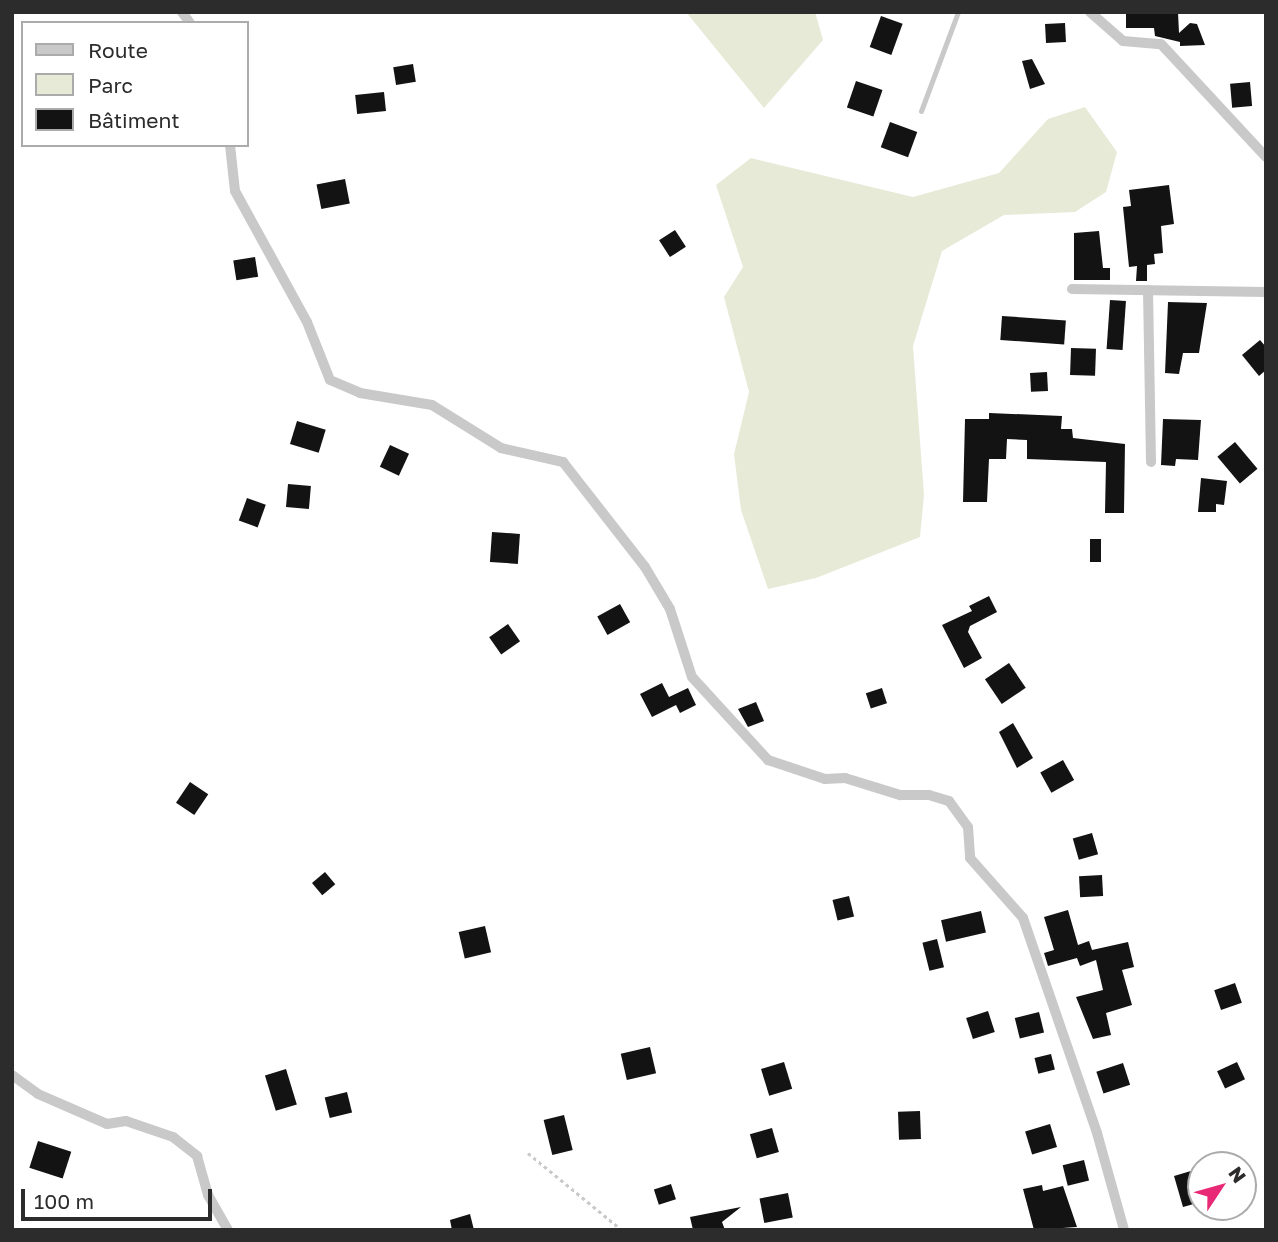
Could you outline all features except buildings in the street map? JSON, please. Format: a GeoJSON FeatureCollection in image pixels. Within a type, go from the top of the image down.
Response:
{"type":"FeatureCollection","features":[{"type":"Feature","properties":{"kind":"street"},"geometry":{"type":"LineString","coordinates":[[1090,12],[1122,41],[1161,44],[1266,157]]}},
{"type":"Feature","properties":{"kind":"street"},"geometry":{"type":"LineString","coordinates":[[230,147],[235,191],[307,322],[330,380],[360,393],[432,405],[501,448],[563,462],[645,568],[670,609],[692,677],[768,760],[825,779],[845,778],[900,795],[929,795],[949,801],[968,827],[971,858],[1023,918],[1097,1133],[1124,1230]]}},
{"type":"Feature","properties":{"kind":"street"},"geometry":{"type":"LineString","coordinates":[[1072,289],[1266,292]]}},
{"type":"Feature","properties":{"kind":"street"},"geometry":{"type":"LineString","coordinates":[[1148,290],[1151,462]]}},
{"type":"Feature","properties":{"kind":"street"},"geometry":{"type":"LineString","coordinates":[[12,1075],[38,1094],[107,1124],[126,1121],[173,1137],[197,1156],[208,1195],[228,1230]]}},
{"type":"Feature","properties":{"kind":"lane"},"geometry":{"type":"LineString","coordinates":[[921,111],[958,12]]}},
{"type":"Feature","properties":{"kind":"path"},"geometry":{"type":"LineString","coordinates":[[528,1153],[622,1230]]}},
{"type":"Feature","properties":{"kind":"green space"},"geometry":{"type":"Polygon","coordinates":[[[686,12],[815,12],[823,40],[764,108],[686,12]]]}},
{"type":"Feature","properties":{"kind":"green space"},"geometry":{"type":"Polygon","coordinates":[[[1085,107],[1117,152],[1106,192],[1075,212],[1004,215],[942,251],[913,346],[924,495],[920,537],[816,578],[768,589],[741,510],[734,454],[749,392],[724,297],[743,267],[716,185],[751,158],[913,197],[999,173],[1048,119],[1085,107]]]}}]}
